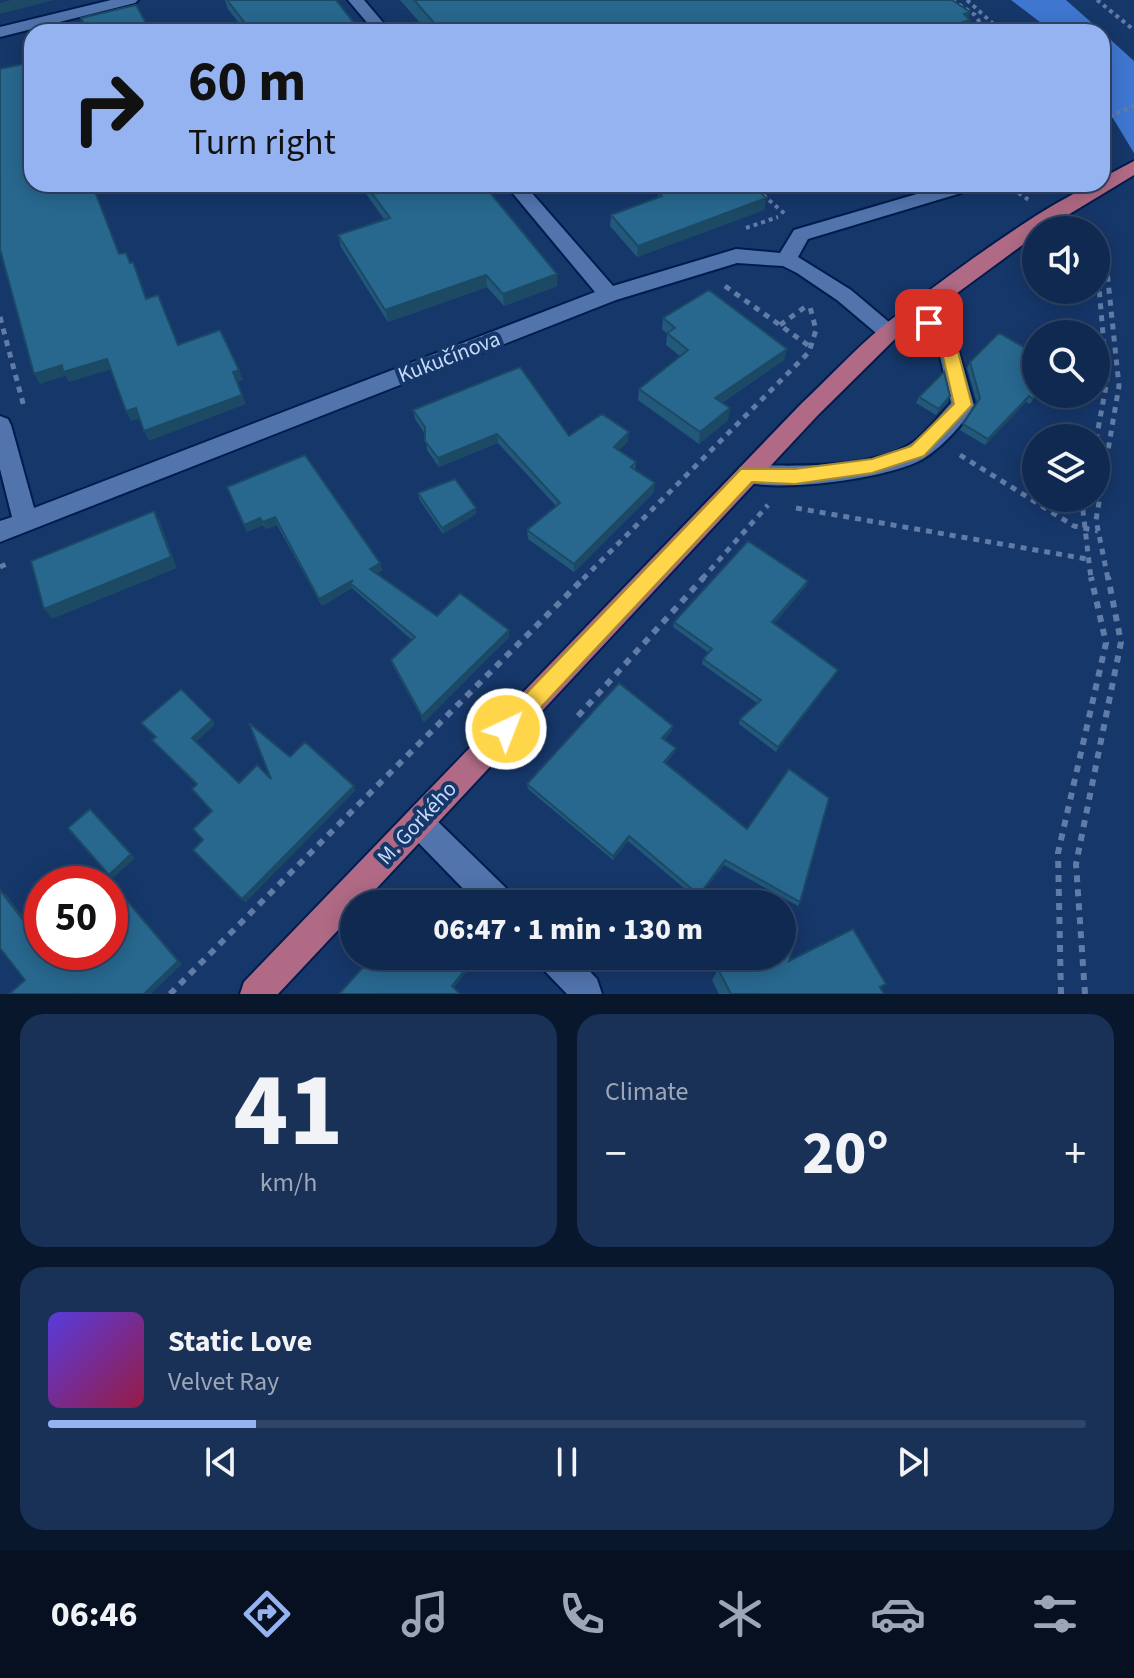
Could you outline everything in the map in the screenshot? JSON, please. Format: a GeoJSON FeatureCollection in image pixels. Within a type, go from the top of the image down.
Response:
{"type":"FeatureCollection","features":[{"type":"Feature","properties":{"kind":"main road","name":"M. Gorkého"},"geometry":{"type":"LineString","coordinates":[[1110,180],[1134,167]]}},
{"type":"Feature","properties":{"kind":"main road","name":"M. Gorkého"},"geometry":{"type":"LineString","coordinates":[[256,994],[810,409],[889,333],[983,262],[1091,192]]}},
{"type":"Feature","properties":{"kind":"street"},"geometry":{"type":"LineString","coordinates":[[32,24],[130,0]]}},
{"type":"Feature","properties":{"kind":"street"},"geometry":{"type":"LineString","coordinates":[[356,0],[376,24]]}},
{"type":"Feature","properties":{"kind":"street"},"geometry":{"type":"LineString","coordinates":[[0,32],[24,26]]}},
{"type":"Feature","properties":{"kind":"street"},"geometry":{"type":"LineString","coordinates":[[521,192],[609,295]]}},
{"type":"Feature","properties":{"kind":"street"},"geometry":{"type":"LineString","coordinates":[[786,260],[801,235],[944,192]]}},
{"type":"Feature","properties":{"kind":"street","name":"Kukučínova"},"geometry":{"type":"LineString","coordinates":[[0,532],[609,295],[736,256],[786,260],[844,295],[889,333]]}},
{"type":"Feature","properties":{"kind":"street"},"geometry":{"type":"LineString","coordinates":[[748,474],[795,476],[872,466],[917,451],[932,437],[963,405],[945,332],[914,314]]}},
{"type":"Feature","properties":{"kind":"street"},"geometry":{"type":"LineString","coordinates":[[0,425],[26,522]]}},
{"type":"Feature","properties":{"kind":"street"},"geometry":{"type":"LineString","coordinates":[[418,822],[486,890]]}},
{"type":"Feature","properties":{"kind":"street"},"geometry":{"type":"LineString","coordinates":[[566,970],[586,990],[586,994]]}},
{"type":"Feature","properties":{"kind":"path"},"geometry":{"type":"LineString","coordinates":[[952,0],[975,15],[981,24]]}},
{"type":"Feature","properties":{"kind":"path"},"geometry":{"type":"LineString","coordinates":[[967,0],[993,24]]}},
{"type":"Feature","properties":{"kind":"path"},"geometry":{"type":"LineString","coordinates":[[1097,0],[1134,30]]}},
{"type":"Feature","properties":{"kind":"path"},"geometry":{"type":"LineString","coordinates":[[1110,116],[1134,106]]}},
{"type":"Feature","properties":{"kind":"path"},"geometry":{"type":"LineString","coordinates":[[762,194],[785,214]]}},
{"type":"Feature","properties":{"kind":"path"},"geometry":{"type":"LineString","coordinates":[[714,277],[812,348]]}},
{"type":"Feature","properties":{"kind":"path"},"geometry":{"type":"LineString","coordinates":[[1085,994],[1076,864],[1121,642],[1096,520],[1119,386],[1110,277]]}},
{"type":"Feature","properties":{"kind":"path"},"geometry":{"type":"LineString","coordinates":[[170,994],[812,348],[817,337],[817,319],[803,298]]}},
{"type":"Feature","properties":{"kind":"path"},"geometry":{"type":"LineString","coordinates":[[1099,424],[1107,381],[1100,304]]}},
{"type":"Feature","properties":{"kind":"path"},"geometry":{"type":"LineString","coordinates":[[780,325],[809,305]]}},
{"type":"Feature","properties":{"kind":"path"},"geometry":{"type":"LineString","coordinates":[[0,317],[28,419]]}},
{"type":"Feature","properties":{"kind":"path"},"geometry":{"type":"LineString","coordinates":[[932,437],[1074,526],[1098,531]]}},
{"type":"Feature","properties":{"kind":"path"},"geometry":{"type":"LineString","coordinates":[[578,716],[770,503]]}},
{"type":"Feature","properties":{"kind":"path"},"geometry":{"type":"LineString","coordinates":[[785,506],[1087,559]]}},
{"type":"Feature","properties":{"kind":"path"},"geometry":{"type":"LineString","coordinates":[[1061,994],[1058,853],[1106,643],[1087,559],[1086,512]]}},
{"type":"Feature","properties":{"kind":"water"},"geometry":{"type":"Polygon","coordinates":[[[1011,0],[1066,0],[1093,24],[1042,24],[1011,0]]]}},
{"type":"Feature","properties":{"kind":"water"},"geometry":{"type":"Polygon","coordinates":[[[1110,39],[1134,61],[1134,153],[1110,113],[1110,39]]]}},
{"type":"Feature","properties":{"kind":"building"},"geometry":{"type":"Polygon","coordinates":[[[227,0],[336,0],[355,24],[246,24],[227,0]]]}},
{"type":"Feature","properties":{"kind":"building"},"geometry":{"type":"Polygon","coordinates":[[[414,0],[952,0],[970,12],[964,14],[970,20],[963,22],[965,24],[435,24],[414,0]]]}},
{"type":"Feature","properties":{"kind":"building"},"geometry":{"type":"Polygon","coordinates":[[[136,5],[147,24],[84,24],[81,18],[136,5]]]}},
{"type":"Feature","properties":{"kind":"building"},"geometry":{"type":"Polygon","coordinates":[[[24,64],[24,192],[95,192],[119,254],[126,253],[130,263],[133,262],[146,299],[158,295],[178,345],[220,330],[239,370],[233,372],[242,395],[144,431],[136,408],[126,411],[107,359],[63,372],[62,365],[34,374],[0,249],[0,69],[24,64]]]}},
{"type":"Feature","properties":{"kind":"building"},"geometry":{"type":"Polygon","coordinates":[[[371,192],[490,192],[557,274],[503,294],[486,275],[385,310],[338,235],[390,218],[371,192]]]}},
{"type":"Feature","properties":{"kind":"building"},"geometry":{"type":"Polygon","coordinates":[[[659,192],[760,192],[766,198],[638,246],[611,215],[662,196],[659,192]]]}},
{"type":"Feature","properties":{"kind":"building"},"geometry":{"type":"Polygon","coordinates":[[[709,290],[787,349],[715,398],[730,408],[700,432],[639,389],[688,350],[667,333],[675,328],[663,318],[709,290]]]}},
{"type":"Feature","properties":{"kind":"building"},"geometry":{"type":"Polygon","coordinates":[[[999,333],[1022,346],[1022,403],[988,439],[963,424],[980,398],[970,362],[999,333]]]}},
{"type":"Feature","properties":{"kind":"building"},"geometry":{"type":"Polygon","coordinates":[[[520,367],[569,436],[602,414],[629,432],[614,447],[636,462],[631,467],[655,483],[574,564],[527,530],[560,503],[497,434],[438,458],[425,441],[425,427],[413,410],[520,367]]]}},
{"type":"Feature","properties":{"kind":"building"},"geometry":{"type":"Polygon","coordinates":[[[944,372],[950,396],[939,409],[919,397],[944,372]]]}},
{"type":"Feature","properties":{"kind":"building"},"geometry":{"type":"Polygon","coordinates":[[[305,455],[380,563],[370,569],[437,616],[460,593],[509,630],[422,716],[391,660],[415,637],[350,583],[353,580],[319,599],[275,517],[263,522],[260,518],[244,525],[227,487],[305,455]]]}},
{"type":"Feature","properties":{"kind":"building"},"geometry":{"type":"Polygon","coordinates":[[[455,479],[476,508],[442,528],[418,493],[455,479]]]}},
{"type":"Feature","properties":{"kind":"building"},"geometry":{"type":"Polygon","coordinates":[[[154,511],[171,557],[44,609],[31,561],[154,511]]]}},
{"type":"Feature","properties":{"kind":"building"},"geometry":{"type":"Polygon","coordinates":[[[748,541],[808,581],[772,622],[838,670],[778,747],[740,719],[761,700],[703,659],[712,649],[674,622],[748,541]]]}},
{"type":"Feature","properties":{"kind":"building"},"geometry":{"type":"Polygon","coordinates":[[[619,683],[673,726],[662,738],[676,748],[664,762],[747,829],[789,769],[829,798],[800,902],[796,900],[796,890],[779,890],[725,860],[703,890],[693,890],[629,836],[613,856],[527,784],[619,683]]]}},
{"type":"Feature","properties":{"kind":"building"},"geometry":{"type":"Polygon","coordinates":[[[181,689],[212,720],[192,738],[239,783],[257,765],[271,779],[249,723],[290,757],[305,742],[354,786],[242,899],[193,850],[203,840],[193,829],[212,811],[192,789],[197,784],[152,740],[156,737],[141,723],[181,689]]]}},
{"type":"Feature","properties":{"kind":"building"},"geometry":{"type":"Polygon","coordinates":[[[90,809],[131,854],[118,866],[101,866],[68,828],[90,809]]]}},
{"type":"Feature","properties":{"kind":"building"},"geometry":{"type":"Polygon","coordinates":[[[0,890],[24,921],[24,970],[128,970],[128,902],[178,961],[144,994],[9,994],[25,980],[0,948],[0,890]]]}},
{"type":"Feature","properties":{"kind":"building"},"geometry":{"type":"Polygon","coordinates":[[[853,929],[886,984],[880,987],[884,994],[731,994],[719,970],[796,970],[796,958],[853,929]]]}},
{"type":"Feature","properties":{"kind":"building"},"geometry":{"type":"Polygon","coordinates":[[[360,970],[465,970],[452,986],[460,994],[339,994],[360,970]]]}},
{"type":"Feature","properties":{"kind":"route"},"geometry":{"type":"LineString","coordinates":[[506,729],[748,474],[795,476],[872,466],[917,451],[963,405],[945,332],[929,323]]}}]}
